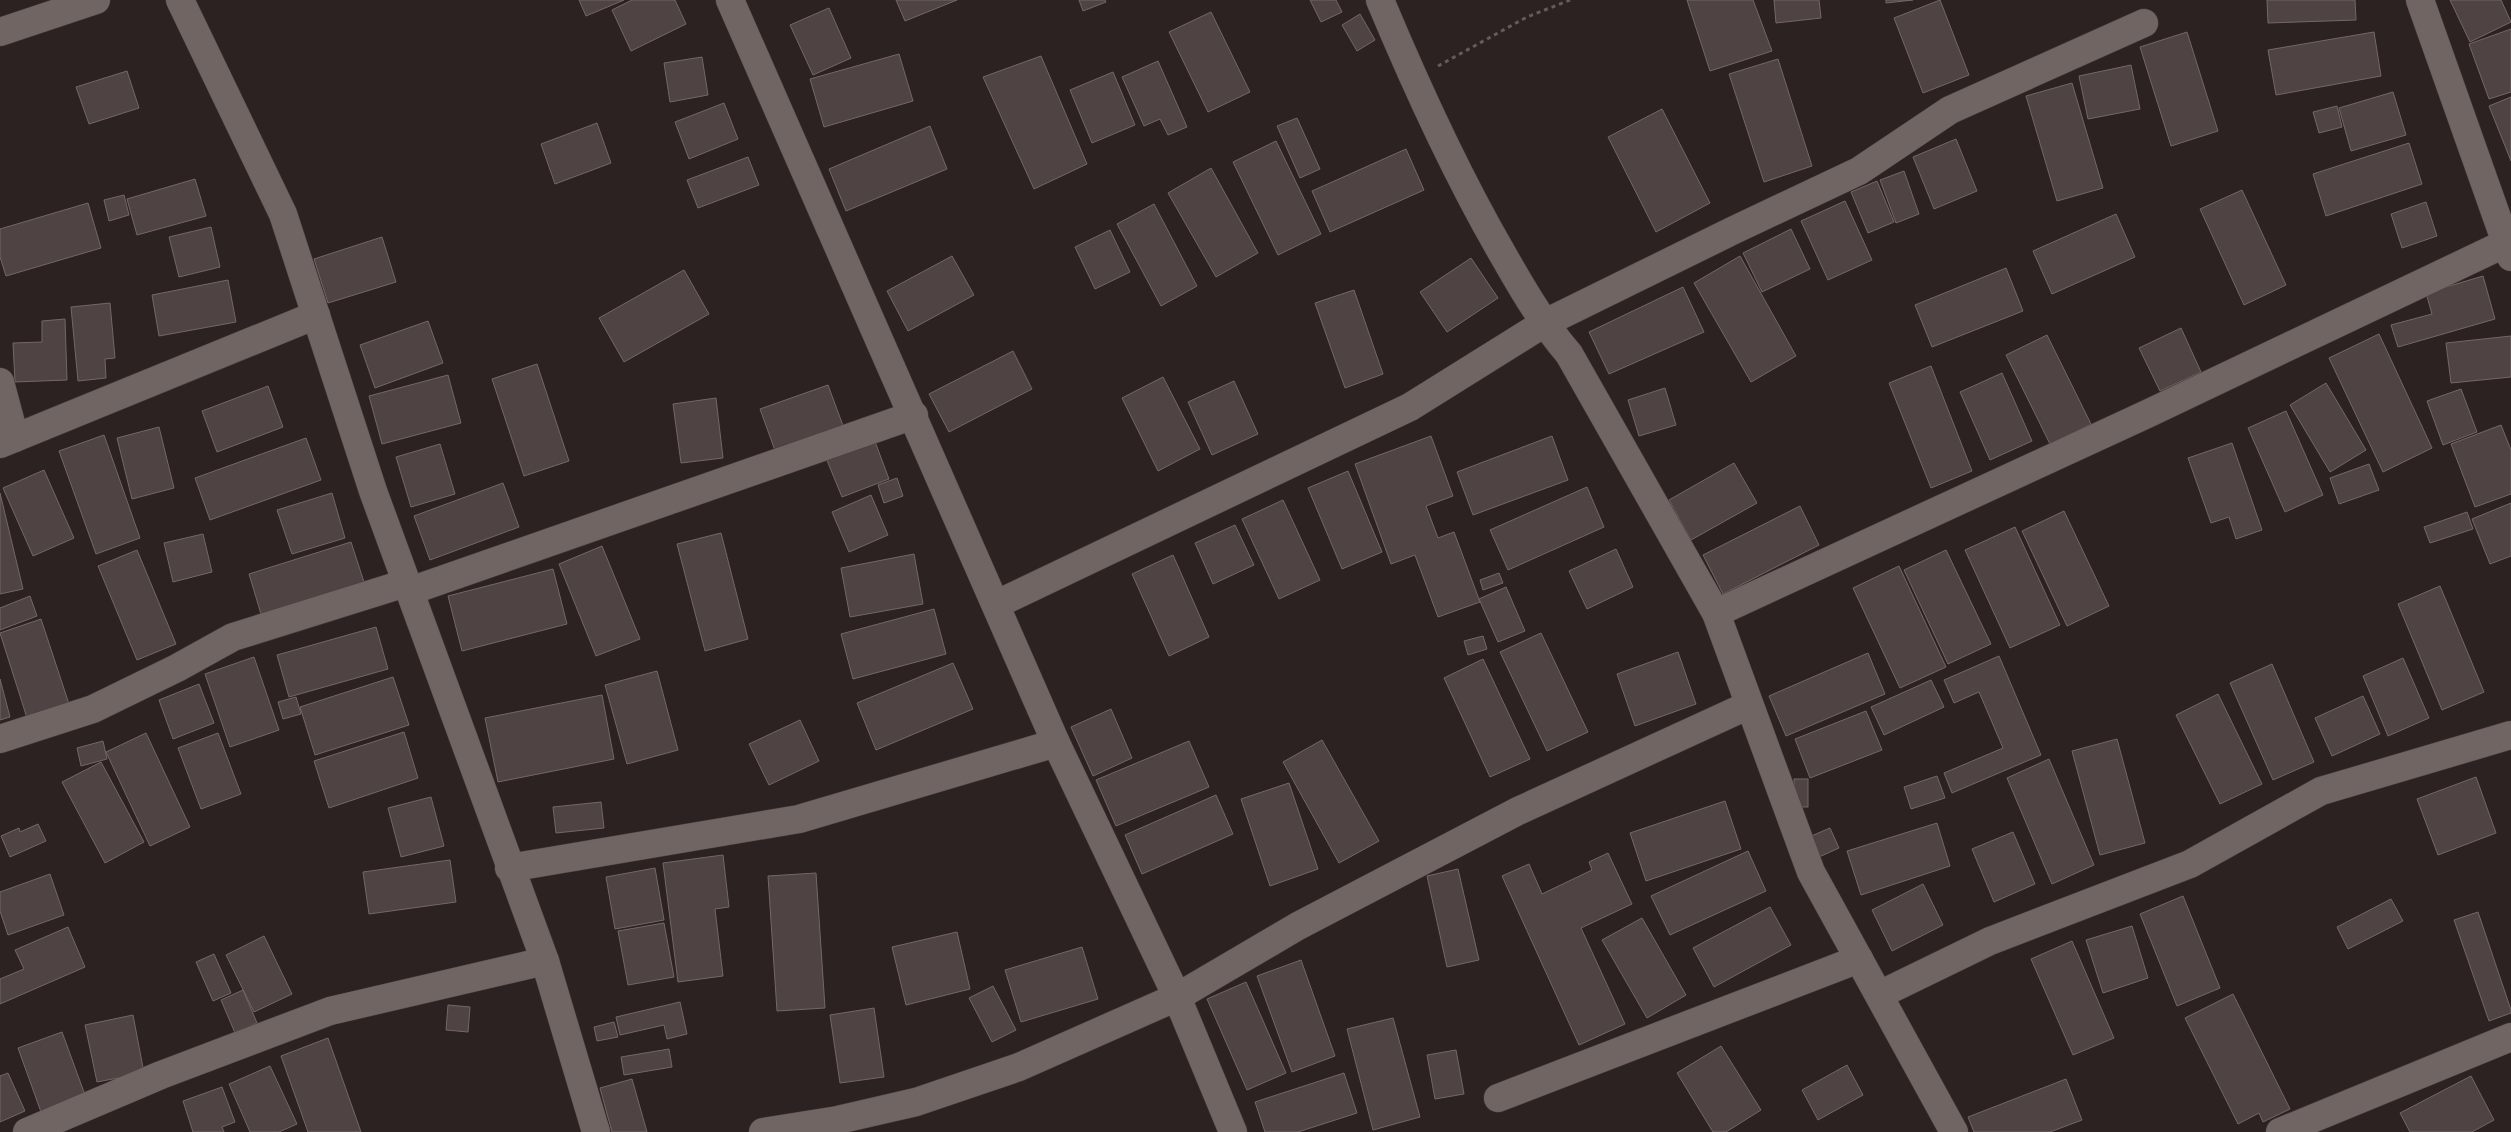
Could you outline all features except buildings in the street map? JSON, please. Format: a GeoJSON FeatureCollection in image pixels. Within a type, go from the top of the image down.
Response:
{"type":"FeatureCollection","features":[{"type":"Feature","properties":{"kind":"street"},"geometry":{"type":"LineString","coordinates":[[0,32],[96,0]]}},
{"type":"Feature","properties":{"kind":"street"},"geometry":{"type":"LineString","coordinates":[[180,0],[283,214],[373,492],[509,868],[545,961],[596,1132]]}},
{"type":"Feature","properties":{"kind":"street"},"geometry":{"type":"LineString","coordinates":[[730,0],[914,415],[1056,742],[1178,997],[1233,1132]]}},
{"type":"Feature","properties":{"kind":"street"},"geometry":{"type":"LineString","coordinates":[[1380,0],[1413,79],[1484,222],[1543,324],[1568,354],[1716,614],[1811,872],[1954,1132]]}},
{"type":"Feature","properties":{"kind":"street"},"geometry":{"type":"LineString","coordinates":[[1716,614],[2147,414],[2508,250],[2420,0]]}},
{"type":"Feature","properties":{"kind":"street"},"geometry":{"type":"LineString","coordinates":[[997,604],[1410,407],[1543,324],[1859,171],[1950,110],[2144,23]]}},
{"type":"Feature","properties":{"kind":"street"},"geometry":{"type":"LineString","coordinates":[[0,382],[7,441],[316,315]]}},
{"type":"Feature","properties":{"kind":"street"},"geometry":{"type":"LineString","coordinates":[[0,739],[94,709],[177,668],[233,636],[408,587],[914,415]]}},
{"type":"Feature","properties":{"kind":"street"},"geometry":{"type":"LineString","coordinates":[[763,1132],[838,1120],[916,1102],[1019,1067],[1178,997],[1298,926],[1518,811],[1749,705]]}},
{"type":"Feature","properties":{"kind":"street"},"geometry":{"type":"LineString","coordinates":[[1879,995],[1990,941],[2190,864],[2321,791],[2511,735]]}},
{"type":"Feature","properties":{"kind":"street"},"geometry":{"type":"LineString","coordinates":[[509,868],[799,819],[1056,742]]}},
{"type":"Feature","properties":{"kind":"street"},"geometry":{"type":"LineString","coordinates":[[1498,1098],[1859,959]]}},
{"type":"Feature","properties":{"kind":"street"},"geometry":{"type":"LineString","coordinates":[[28,1132],[161,1075],[330,1011],[545,961]]}},
{"type":"Feature","properties":{"kind":"street"},"geometry":{"type":"LineString","coordinates":[[2280,1132],[2511,1037]]}},
{"type":"Feature","properties":{"kind":"path"},"geometry":{"type":"LineString","coordinates":[[1413,79],[1527,17],[1570,0]]}}]}
